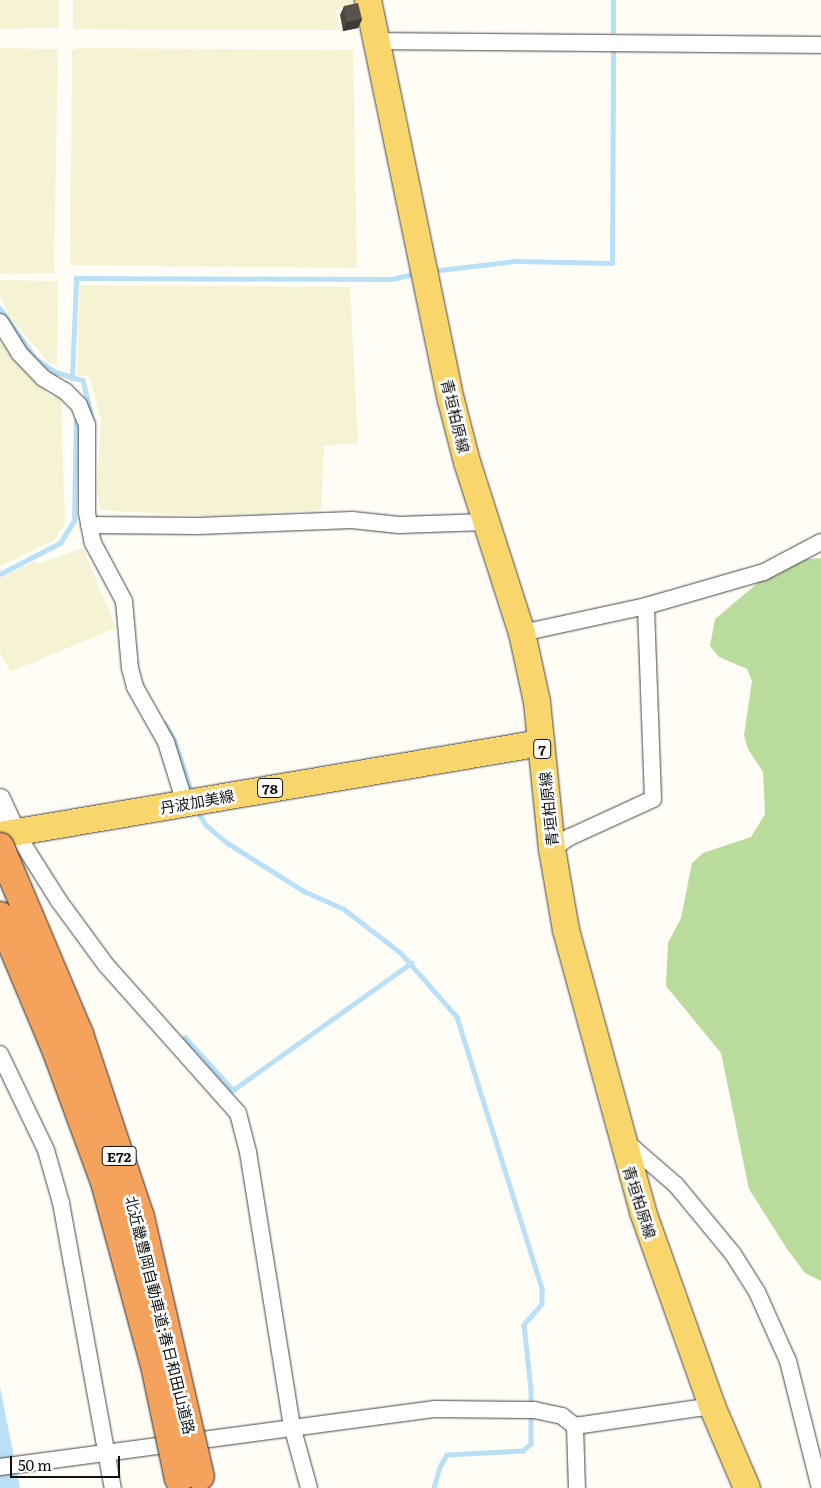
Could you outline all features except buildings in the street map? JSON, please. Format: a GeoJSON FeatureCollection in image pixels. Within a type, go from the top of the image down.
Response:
{"type":"FeatureCollection","features":[{"type":"Feature","properties":{"kind":"highway","name":"北近畿豊岡自動車道;春日和田山道路"},"geometry":{"type":"LineString","coordinates":[[0,916],[56,1049],[105,1182],[156,1370],[190,1478],[140,1217],[79,1034],[5,838]]}},
{"type":"Feature","properties":{"kind":"main road","name":"青垣柏原線"},"geometry":{"type":"LineString","coordinates":[[368,0],[451,400],[486,522],[522,633],[541,743],[552,849],[566,930],[619,1136],[666,1282],[712,1406],[747,1488]]}},
{"type":"Feature","properties":{"kind":"main road","name":"丹波加美線"},"geometry":{"type":"LineString","coordinates":[[5,838],[185,803],[541,743]]}},
{"type":"Feature","properties":{"kind":"street"},"geometry":{"type":"LineString","coordinates":[[377,42],[821,45]]}},
{"type":"Feature","properties":{"kind":"street"},"geometry":{"type":"LineString","coordinates":[[0,322],[19,352],[43,378],[65,391],[79,405],[87,425],[89,525],[96,550],[124,601],[130,668],[135,687],[166,742],[185,803]]}},
{"type":"Feature","properties":{"kind":"street"},"geometry":{"type":"LineString","coordinates":[[89,525],[198,526],[352,520],[399,525],[486,522]]}},
{"type":"Feature","properties":{"kind":"street"},"geometry":{"type":"LineString","coordinates":[[522,633],[646,606],[764,572],[821,542]]}},
{"type":"Feature","properties":{"kind":"street"},"geometry":{"type":"LineString","coordinates":[[552,849],[570,837],[653,800],[646,606]]}},
{"type":"Feature","properties":{"kind":"street"},"geometry":{"type":"LineString","coordinates":[[0,799],[5,838],[58,901],[106,965],[238,1114],[248,1152],[292,1426],[309,1488]]}},
{"type":"Feature","properties":{"kind":"street"},"geometry":{"type":"LineString","coordinates":[[0,1054],[46,1150],[62,1203],[101,1451],[114,1488]]}},
{"type":"Feature","properties":{"kind":"street"},"geometry":{"type":"LineString","coordinates":[[619,1136],[676,1185],[733,1254],[757,1292],[788,1360],[820,1488]]}},
{"type":"Feature","properties":{"kind":"street"},"geometry":{"type":"LineString","coordinates":[[0,1467],[101,1451],[434,1409],[534,1410],[562,1416],[575,1426],[712,1406]]}},
{"type":"Feature","properties":{"kind":"street"},"geometry":{"type":"LineString","coordinates":[[575,1426],[577,1488]]}},
{"type":"Feature","properties":{"kind":"shaded area"},"geometry":{"type":"Polygon","coordinates":[[[0,0],[59,0],[59,28],[0,29],[0,0]]]}},
{"type":"Feature","properties":{"kind":"shaded area"},"geometry":{"type":"Polygon","coordinates":[[[73,0],[361,0],[361,3],[336,10],[340,30],[73,29],[73,0]]]}},
{"type":"Feature","properties":{"kind":"shaded area"},"geometry":{"type":"Polygon","coordinates":[[[0,48],[58,49],[54,273],[0,274],[0,48]]]}},
{"type":"Feature","properties":{"kind":"shaded area"},"geometry":{"type":"Polygon","coordinates":[[[78,48],[353,50],[357,268],[70,265],[72,50],[78,48]]]}},
{"type":"Feature","properties":{"kind":"shaded area"},"geometry":{"type":"Polygon","coordinates":[[[0,280],[58,281],[57,366],[49,363],[8,315],[0,295],[0,280]]]}},
{"type":"Feature","properties":{"kind":"shaded area"},"geometry":{"type":"Polygon","coordinates":[[[79,285],[350,287],[358,443],[324,446],[321,510],[202,516],[100,510],[97,487],[101,420],[89,376],[77,376],[79,285]]]}},
{"type":"Feature","properties":{"kind":"shaded area"},"geometry":{"type":"Polygon","coordinates":[[[0,340],[50,396],[61,398],[65,524],[54,540],[0,566],[0,340]]]}},
{"type":"Feature","properties":{"kind":"shaded area"},"geometry":{"type":"Polygon","coordinates":[[[83,548],[116,628],[10,672],[0,652],[0,577],[36,561],[38,564],[83,548]]]}},
{"type":"Feature","properties":{"kind":"green space"},"geometry":{"type":"Polygon","coordinates":[[[821,558],[821,1281],[805,1273],[787,1249],[749,1189],[721,1053],[666,986],[668,943],[681,918],[692,863],[703,853],[751,837],[765,814],[763,772],[748,749],[744,735],[752,681],[747,669],[719,657],[710,646],[715,619],[784,561],[821,558]]]}},
{"type":"Feature","properties":{"kind":"water"},"geometry":{"type":"Polygon","coordinates":[[[0,1387],[20,1488],[0,1488],[0,1387]]]}},
{"type":"Feature","properties":{"kind":"waterway"},"geometry":{"type":"LineString","coordinates":[[613,0],[613,31]]}},
{"type":"Feature","properties":{"kind":"waterway"},"geometry":{"type":"LineString","coordinates":[[440,270],[516,261],[612,263],[613,49]]}},
{"type":"Feature","properties":{"kind":"waterway"},"geometry":{"type":"LineString","coordinates":[[72,379],[76,278],[392,279],[414,274]]}},
{"type":"Feature","properties":{"kind":"waterway"},"geometry":{"type":"LineString","coordinates":[[0,308],[35,358],[56,372],[83,380],[93,422]]}},
{"type":"Feature","properties":{"kind":"waterway"},"geometry":{"type":"LineString","coordinates":[[0,574],[60,543],[74,521],[76,420]]}},
{"type":"Feature","properties":{"kind":"waterway"},"geometry":{"type":"LineString","coordinates":[[165,723],[175,741],[192,793]]}},
{"type":"Feature","properties":{"kind":"waterway"},"geometry":{"type":"LineString","coordinates":[[197,810],[206,825],[229,844],[304,891],[344,909],[401,953],[457,1017],[542,1289],[542,1304],[524,1325],[531,1389],[531,1444],[523,1451],[447,1455],[440,1467],[434,1488]]}},
{"type":"Feature","properties":{"kind":"waterway"},"geometry":{"type":"LineString","coordinates":[[185,1037],[233,1090],[411,963]]}}]}
